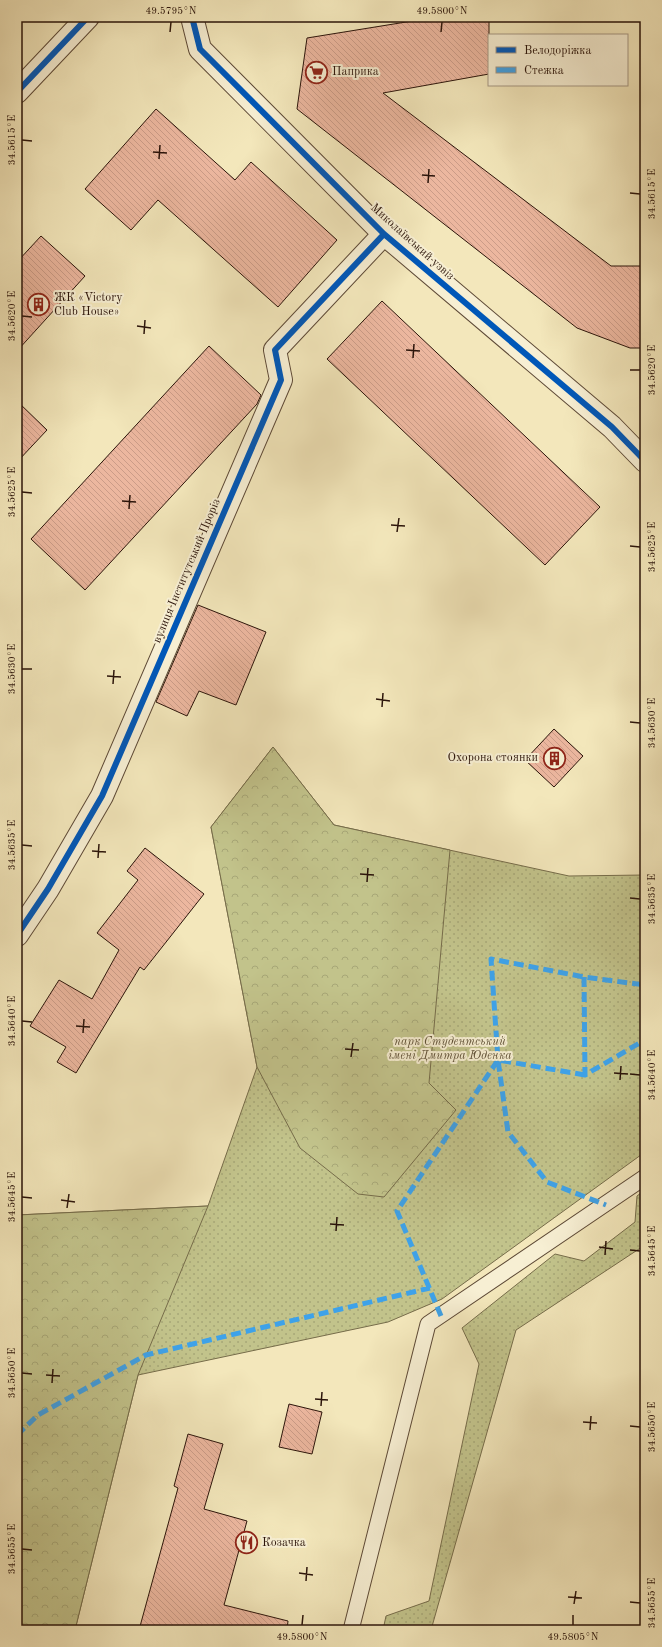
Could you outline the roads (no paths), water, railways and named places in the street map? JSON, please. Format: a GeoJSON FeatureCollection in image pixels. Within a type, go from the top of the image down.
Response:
{"type":"FeatureCollection","features":[{"type":"Feature","properties":{"kind":"street"},"geometry":{"type":"LineString","coordinates":[[17,92],[88,17]]}},
{"type":"Feature","properties":{"kind":"street","name":"Миколаївський узвіз"},"geometry":{"type":"LineString","coordinates":[[192,17],[200,49],[384,234],[612,427],[645,460]]}},
{"type":"Feature","properties":{"kind":"street","name":"вулиця Інститутський Проріз"},"geometry":{"type":"LineString","coordinates":[[17,935],[48,889],[102,796],[281,380],[275,350],[384,234]]}},
{"type":"Feature","properties":{"kind":"lane"},"geometry":{"type":"LineString","coordinates":[[351,1630],[428,1324],[645,1177]]}},
{"type":"Feature","properties":{"kind":"place","name":"Паприка"},"geometry":{"type":"Point","coordinates":[316,72]}},
{"type":"Feature","properties":{"kind":"place","name":"ЖК «Victory Club House»"},"geometry":{"type":"Point","coordinates":[38,305]}},
{"type":"Feature","properties":{"kind":"place","name":"Охорона стоянки"},"geometry":{"type":"Point","coordinates":[554,758]}},
{"type":"Feature","properties":{"kind":"place","name":"Козачка"},"geometry":{"type":"Point","coordinates":[247,1543]}},
{"type":"Feature","properties":{"kind":"park label","name":"парк Студентський імені Дмитра Юденка"},"geometry":{"type":"Point","coordinates":[450,1049]}}]}
